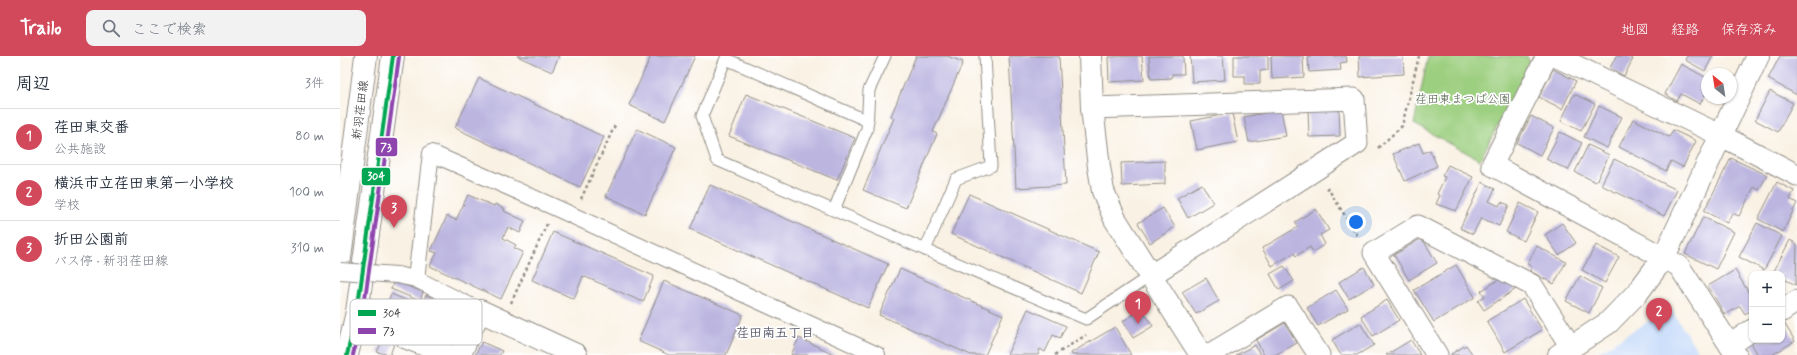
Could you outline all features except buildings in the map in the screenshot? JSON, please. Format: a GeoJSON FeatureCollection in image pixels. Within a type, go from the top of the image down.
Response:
{"type":"FeatureCollection","features":[{"type":"Feature","properties":{"kind":"street","name":"新羽荏田線"},"geometry":{"type":"LineString","coordinates":[[340,258],[366,56]]}},
{"type":"Feature","properties":{"kind":"street"},"geometry":{"type":"LineString","coordinates":[[359,299],[393,56]]}},
{"type":"Feature","properties":{"kind":"street"},"geometry":{"type":"LineString","coordinates":[[1090,56],[1092,108],[1103,191],[1115,219],[1201,355]]}},
{"type":"Feature","properties":{"kind":"street"},"geometry":{"type":"LineString","coordinates":[[1547,56],[1492,165],[1664,257],[1678,266],[1733,350],[1749,333]]}},
{"type":"Feature","properties":{"kind":"street"},"geometry":{"type":"LineString","coordinates":[[1555,56],[1720,135],[1797,175]]}},
{"type":"Feature","properties":{"kind":"street"},"geometry":{"type":"LineString","coordinates":[[1437,355],[1374,253],[1418,226],[1532,285],[1565,351],[1608,323],[1638,292],[1664,257],[1758,56]]}},
{"type":"Feature","properties":{"kind":"street"},"geometry":{"type":"LineString","coordinates":[[1092,108],[1354,99],[1358,143],[1150,276]]}},
{"type":"Feature","properties":{"kind":"street"},"geometry":{"type":"LineString","coordinates":[[416,279],[432,153],[554,207],[877,355]]}},
{"type":"Feature","properties":{"kind":"street"},"geometry":{"type":"LineString","coordinates":[[340,271],[397,275],[416,279],[456,299]]}},
{"type":"Feature","properties":{"kind":"street"},"geometry":{"type":"LineString","coordinates":[[1785,308],[1797,301]]}},
{"type":"Feature","properties":{"kind":"street"},"geometry":{"type":"LineString","coordinates":[[1209,355],[1288,307],[1319,355]]}},
{"type":"Feature","properties":{"kind":"street"},"geometry":{"type":"LineString","coordinates":[[482,312],[576,355]]}},
{"type":"Feature","properties":{"kind":"street"},"geometry":{"type":"LineString","coordinates":[[347,355],[350,341]]}},
{"type":"Feature","properties":{"kind":"street"},"geometry":{"type":"LineString","coordinates":[[424,345],[449,355]]}},
{"type":"Feature","properties":{"kind":"street"},"geometry":{"type":"LineString","coordinates":[[460,355],[465,345]]}},
{"type":"Feature","properties":{"kind":"lane"},"geometry":{"type":"LineString","coordinates":[[834,210],[867,129],[869,90],[885,56]]}},
{"type":"Feature","properties":{"kind":"lane"},"geometry":{"type":"LineString","coordinates":[[925,250],[956,179],[991,166],[985,56]]}},
{"type":"Feature","properties":{"kind":"lane"},"geometry":{"type":"LineString","coordinates":[[868,121],[727,58],[702,116],[718,160],[1086,319],[1150,276]]}},
{"type":"Feature","properties":{"kind":"path"},"geometry":{"type":"LineString","coordinates":[[1378,148],[1402,126],[1420,56]]}},
{"type":"Feature","properties":{"kind":"path"},"geometry":{"type":"LineString","coordinates":[[573,216],[616,123]]}},
{"type":"Feature","properties":{"kind":"path"},"geometry":{"type":"LineString","coordinates":[[1325,183],[1361,241],[1374,253]]}},
{"type":"Feature","properties":{"kind":"path"},"geometry":{"type":"LineString","coordinates":[[504,321],[554,207]]}},
{"type":"Feature","properties":{"kind":"shaded area"},"geometry":{"type":"Polygon","coordinates":[[[1670,308],[1700,355],[1594,355],[1670,308]]]}},
{"type":"Feature","properties":{"kind":"green space","name":"荏田東まつば公園"},"geometry":{"type":"Polygon","coordinates":[[[1428,56],[1527,56],[1530,63],[1480,160],[1414,124],[1428,56]]]}},
{"type":"Feature","properties":{"kind":"transit line","name":"304"},"geometry":{"type":"LineString","coordinates":[[359,299],[393,56]]}},
{"type":"Feature","properties":{"kind":"transit line","name":"73"},"geometry":{"type":"LineString","coordinates":[[365,299],[399,57]]}},
{"type":"Feature","properties":{"kind":"transit line","name":"304"},"geometry":{"type":"LineString","coordinates":[[347,355],[350,342]]}},
{"type":"Feature","properties":{"kind":"transit line","name":"73"},"geometry":{"type":"LineString","coordinates":[[353,355],[355,345]]}},
{"type":"Feature","properties":{"kind":"place","name":"折田公園前"},"geometry":{"type":"Point","coordinates":[394,228]}},
{"type":"Feature","properties":{"kind":"place","name":"荏田東交番"},"geometry":{"type":"Point","coordinates":[1138,324]}},
{"type":"Feature","properties":{"kind":"place","name":"横浜市立荏田東第一小学校"},"geometry":{"type":"Point","coordinates":[1659,331]}},
{"type":"Feature","properties":{"kind":"district","name":"荏田南五丁目"},"geometry":{"type":"Point","coordinates":[775,332]}}]}
